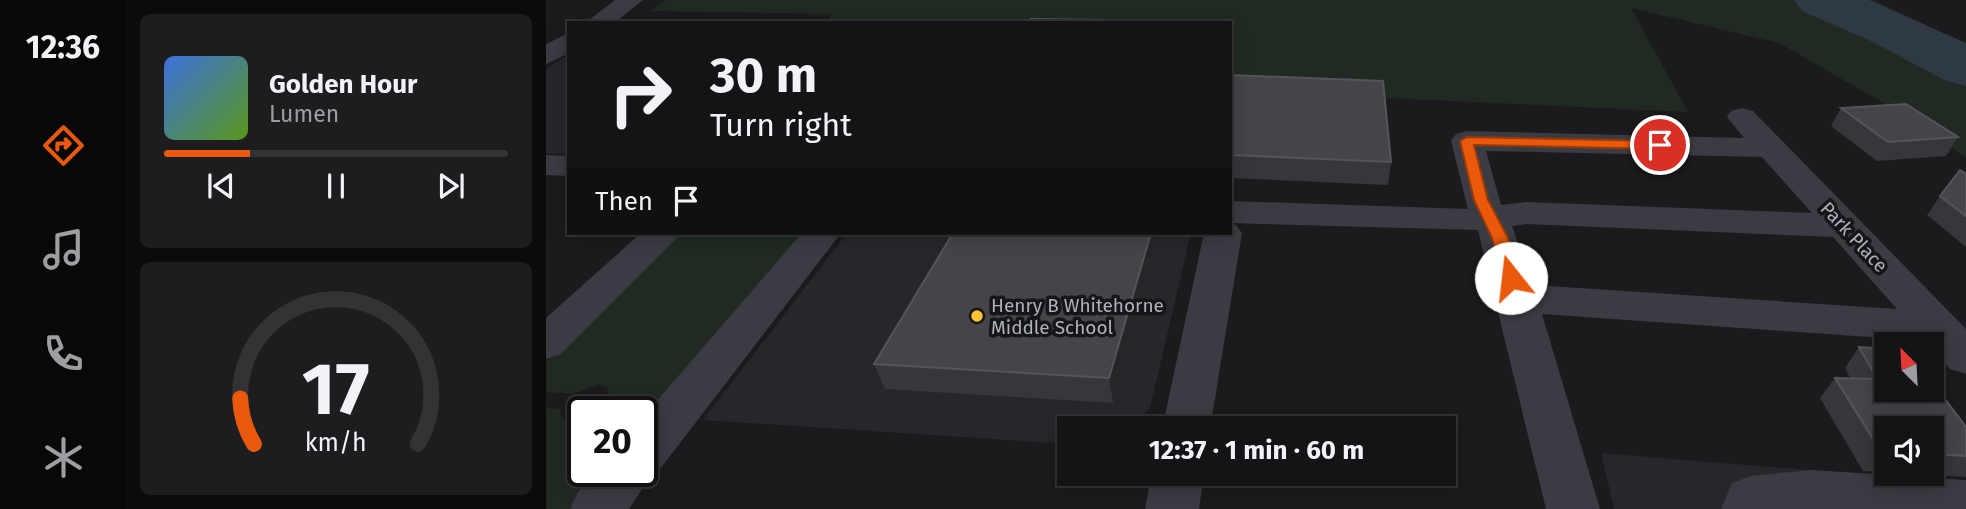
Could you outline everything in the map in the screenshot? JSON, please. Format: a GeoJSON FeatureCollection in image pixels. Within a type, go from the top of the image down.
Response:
{"type":"FeatureCollection","features":[{"type":"Feature","properties":{"kind":"street"},"geometry":{"type":"LineString","coordinates":[[600,21],[631,0]]}},
{"type":"Feature","properties":{"kind":"street"},"geometry":{"type":"LineString","coordinates":[[546,56],[567,42]]}},
{"type":"Feature","properties":{"kind":"street","name":"Park Place"},"geometry":{"type":"LineString","coordinates":[[1742,117],[1952,342]]}},
{"type":"Feature","properties":{"kind":"street"},"geometry":{"type":"LineString","coordinates":[[1573,509],[1500,238],[1481,200],[1467,141],[1770,148]]}},
{"type":"Feature","properties":{"kind":"street"},"geometry":{"type":"LineString","coordinates":[[546,165],[567,166]]}},
{"type":"Feature","properties":{"kind":"street"},"geometry":{"type":"LineString","coordinates":[[1232,212],[1464,220],[1527,213],[1843,226]]}},
{"type":"Feature","properties":{"kind":"street"},"geometry":{"type":"LineString","coordinates":[[546,343],[661,235]]}},
{"type":"Feature","properties":{"kind":"street"},"geometry":{"type":"LineString","coordinates":[[658,434],[820,235]]}},
{"type":"Feature","properties":{"kind":"street"},"geometry":{"type":"LineString","coordinates":[[1188,416],[1223,235]]}},
{"type":"Feature","properties":{"kind":"street"},"geometry":{"type":"LineString","coordinates":[[1517,298],[1952,342]]}},
{"type":"Feature","properties":{"kind":"street"},"geometry":{"type":"LineString","coordinates":[[1172,509],[1176,486]]}},
{"type":"Feature","properties":{"kind":"street"},"geometry":{"type":"LineString","coordinates":[[597,509],[615,487]]}},
{"type":"Feature","properties":{"kind":"street"},"geometry":{"type":"LineString","coordinates":[[1748,509],[1751,499],[1812,493],[1966,503]]}},
{"type":"Feature","properties":{"kind":"shaded area"},"geometry":{"type":"Polygon","coordinates":[[[666,0],[1874,0],[1966,45],[1966,158],[1913,120],[1779,43],[1631,8],[1688,112],[1232,91],[1232,21],[829,21],[831,14],[650,11],[666,0]]]}},
{"type":"Feature","properties":{"kind":"shaded area"},"geometry":{"type":"Polygon","coordinates":[[[567,55],[567,154],[546,153],[546,69],[567,55]]]}},
{"type":"Feature","properties":{"kind":"shaded area"},"geometry":{"type":"Polygon","coordinates":[[[676,235],[801,237],[668,397],[609,396],[608,388],[599,385],[572,394],[546,392],[546,361],[676,235]]]}},
{"type":"Feature","properties":{"kind":"shaded area","name":"Henry B Whitehorne Middle School"},"geometry":{"type":"Polygon","coordinates":[[[845,235],[1191,235],[1150,408],[1142,416],[1057,416],[1057,443],[703,420],[845,235]]]}},
{"type":"Feature","properties":{"kind":"shaded area"},"geometry":{"type":"Polygon","coordinates":[[[546,408],[561,409],[561,416],[567,419],[567,487],[594,487],[575,509],[546,509],[546,408]]]}},
{"type":"Feature","properties":{"kind":"shaded area"},"geometry":{"type":"Polygon","coordinates":[[[1601,453],[1874,475],[1874,486],[1944,486],[1944,481],[1966,483],[1966,509],[1614,509],[1601,453]]]}},
{"type":"Feature","properties":{"kind":"building"},"geometry":{"type":"Polygon","coordinates":[[[1031,19],[1193,21],[1030,21],[1031,19]]]}},
{"type":"Feature","properties":{"kind":"building"},"geometry":{"type":"Polygon","coordinates":[[[1232,75],[1383,81],[1391,162],[1232,155],[1232,75]]]}},
{"type":"Feature","properties":{"kind":"building"},"geometry":{"type":"Polygon","coordinates":[[[1906,104],[1958,137],[1888,142],[1841,108],[1906,104]]]}},
{"type":"Feature","properties":{"kind":"building"},"geometry":{"type":"Polygon","coordinates":[[[1960,170],[1966,174],[1966,216],[1940,196],[1960,170]]]}},
{"type":"Feature","properties":{"kind":"building","name":"Henry B Whitehorne Middle School"},"geometry":{"type":"Polygon","coordinates":[[[952,235],[1150,235],[1109,378],[874,364],[952,235]]]}},
{"type":"Feature","properties":{"kind":"building"},"geometry":{"type":"Polygon","coordinates":[[[1859,347],[1874,348],[1874,374],[1859,347]]]}},
{"type":"Feature","properties":{"kind":"building"},"geometry":{"type":"Polygon","coordinates":[[[1835,378],[1874,379],[1874,402],[1944,402],[1944,398],[1966,427],[1966,456],[1944,455],[1944,416],[1874,416],[1874,440],[1835,378]]]}},
{"type":"Feature","properties":{"kind":"waterway"},"geometry":{"type":"LineString","coordinates":[[1821,0],[1895,31],[1966,67]]}},
{"type":"Feature","properties":{"kind":"place","name":"Henry B Whitehorne Middle School"},"geometry":{"type":"Point","coordinates":[977,316]}},
{"type":"Feature","properties":{"kind":"route"},"geometry":{"type":"LineString","coordinates":[[1511,278],[1500,238],[1481,200],[1467,141],[1660,145]]}}]}
